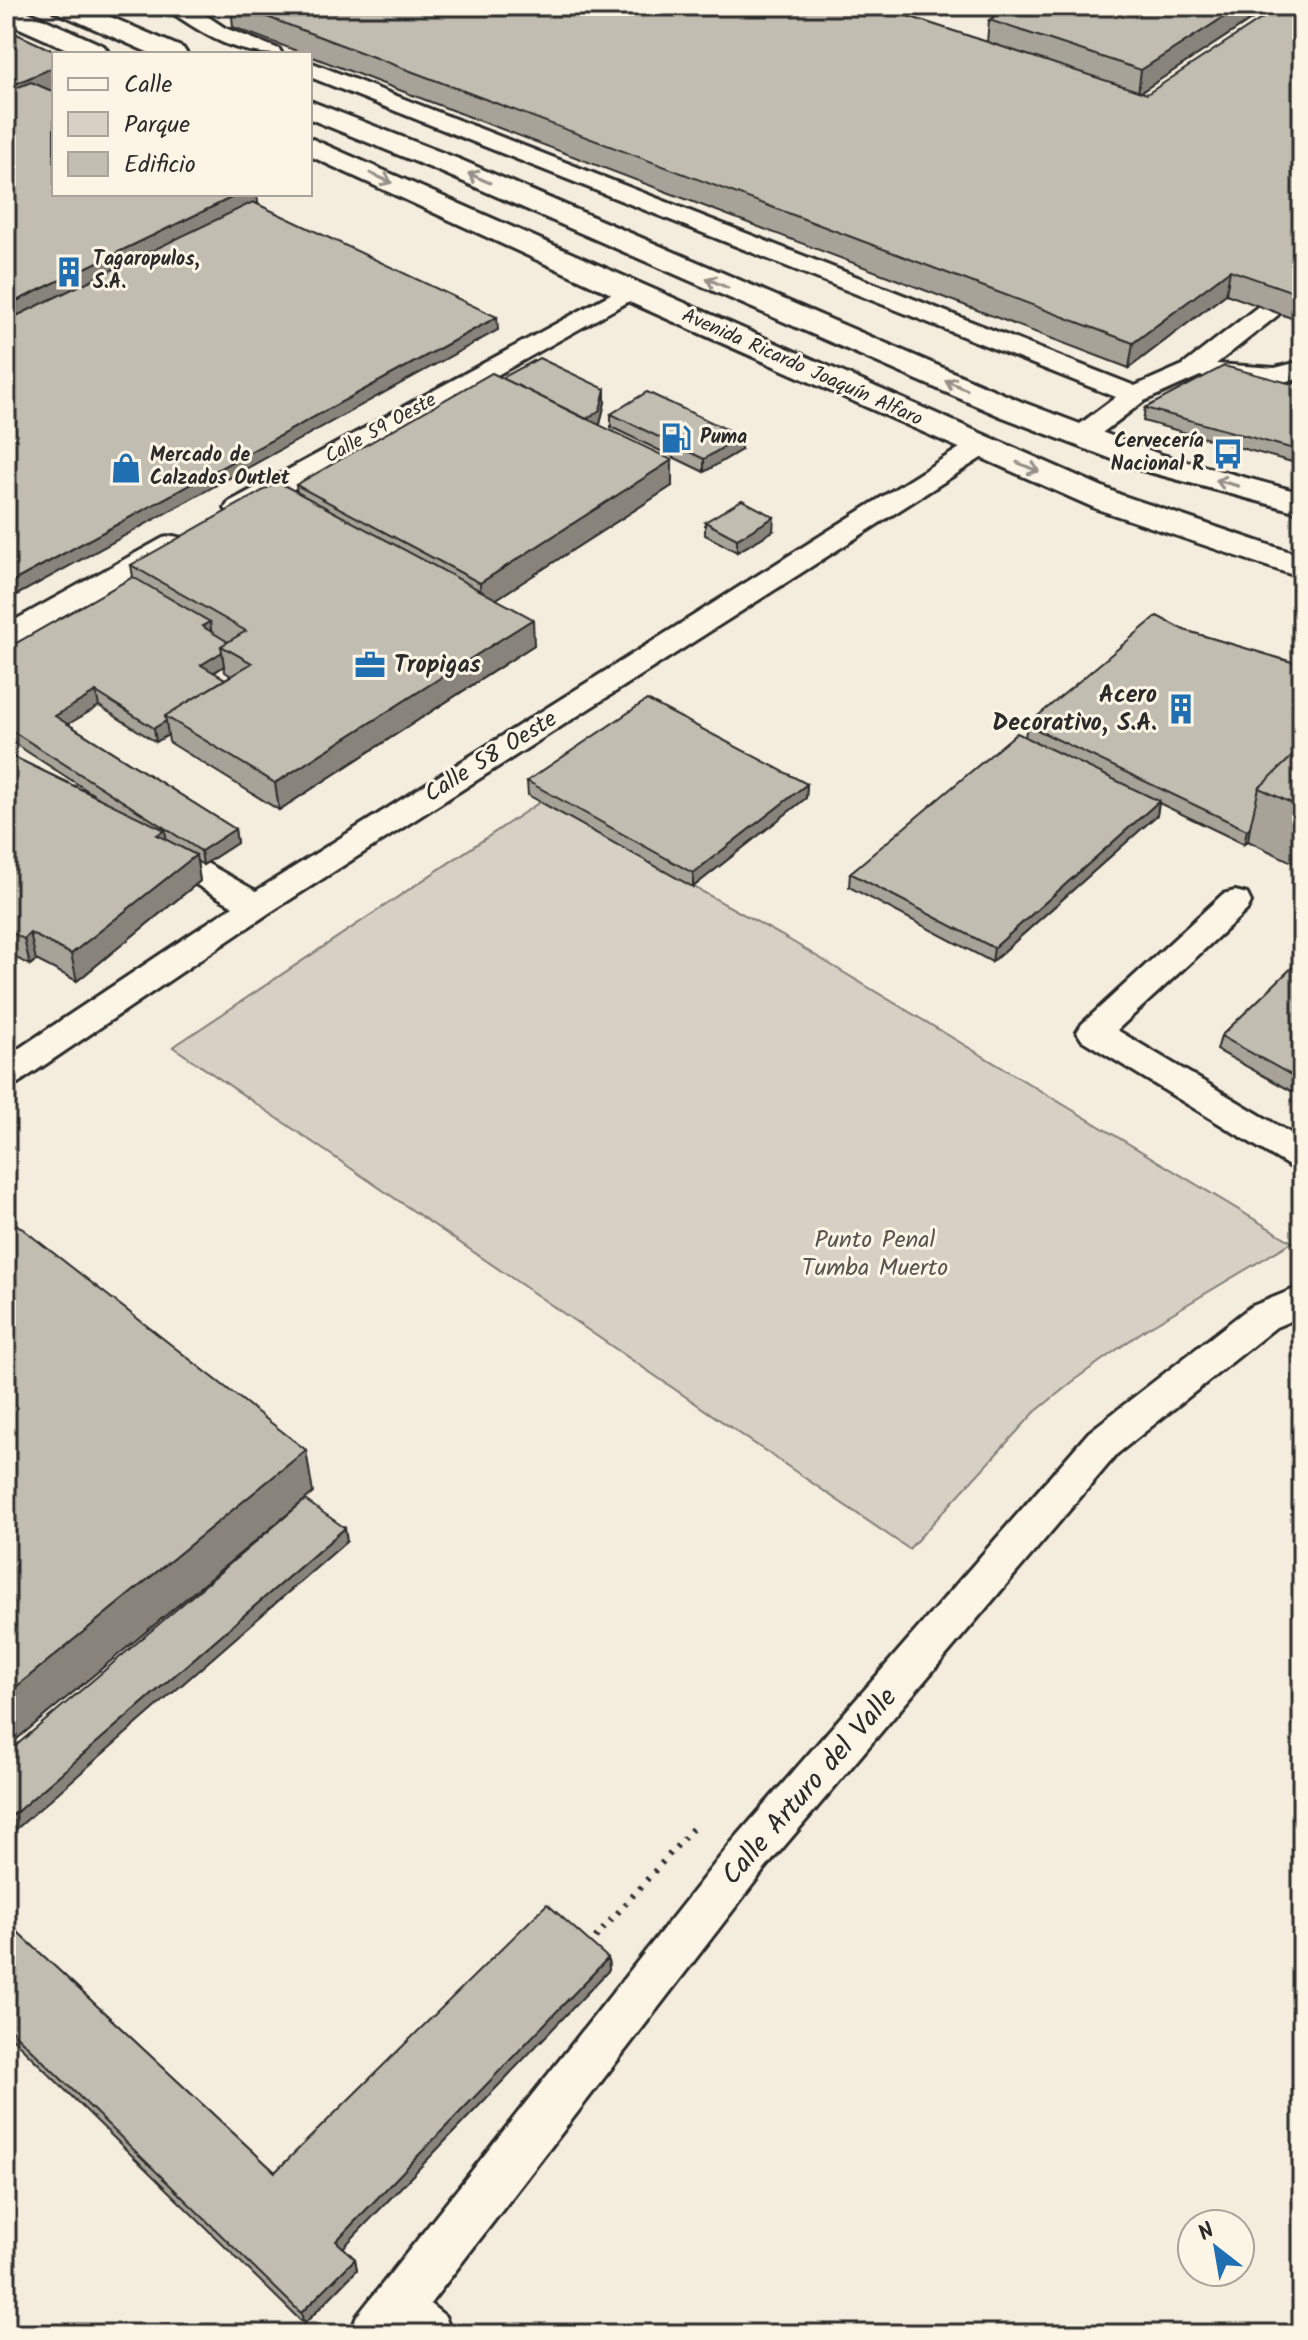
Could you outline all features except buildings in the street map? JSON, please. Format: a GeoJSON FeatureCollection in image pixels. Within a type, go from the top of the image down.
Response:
{"type":"FeatureCollection","features":[{"type":"Feature","properties":{"kind":"main road"},"geometry":{"type":"LineString","coordinates":[[63,6],[169,52]]}},
{"type":"Feature","properties":{"kind":"main road"},"geometry":{"type":"LineString","coordinates":[[6,12],[96,52]]}},
{"type":"Feature","properties":{"kind":"main road","name":"Avenida Ricardo Joaquín Alfaro"},"geometry":{"type":"LineString","coordinates":[[312,110],[451,166],[735,291],[1081,436],[1150,462],[1302,503]]}},
{"type":"Feature","properties":{"kind":"main road","name":"Avenida Ricardo Joaquín Alfaro"},"geometry":{"type":"LineString","coordinates":[[312,147],[629,291],[1109,502],[1302,568]]}},
{"type":"Feature","properties":{"kind":"lane"},"geometry":{"type":"LineString","coordinates":[[182,7],[217,33],[266,52]]}},
{"type":"Feature","properties":{"kind":"lane"},"geometry":{"type":"LineString","coordinates":[[312,70],[1135,395]]}},
{"type":"Feature","properties":{"kind":"lane","name":"Calle 59 Oeste"},"geometry":{"type":"LineString","coordinates":[[6,637],[629,291]]}},
{"type":"Feature","properties":{"kind":"lane"},"geometry":{"type":"LineString","coordinates":[[1081,436],[1135,395],[1192,370],[1269,310]]}},
{"type":"Feature","properties":{"kind":"lane"},"geometry":{"type":"LineString","coordinates":[[1192,370],[1275,376],[1302,369]]}},
{"type":"Feature","properties":{"kind":"lane","name":"Calle 58 Oeste"},"geometry":{"type":"LineString","coordinates":[[6,1074],[257,905],[980,447]]}},
{"type":"Feature","properties":{"kind":"lane"},"geometry":{"type":"LineString","coordinates":[[138,838],[257,905]]}},
{"type":"Feature","properties":{"kind":"lane"},"geometry":{"type":"LineString","coordinates":[[1235,902],[1094,1032],[1302,1157]]}},
{"type":"Feature","properties":{"kind":"lane","name":"Calle Arturo del Valle"},"geometry":{"type":"LineString","coordinates":[[399,2325],[748,1856],[1103,1443],[1263,1317],[1302,1300]]}},
{"type":"Feature","properties":{"kind":"path"},"geometry":{"type":"LineString","coordinates":[[584,1950],[699,1821]]}},
{"type":"Feature","properties":{"kind":"green space","name":"Punto Penal Tumba Muerto"},"geometry":{"type":"Polygon","coordinates":[[[540,802],[788,939],[1292,1242],[1146,1329],[1081,1375],[1035,1412],[909,1549],[173,1047],[540,802]]]}},
{"type":"Feature","properties":{"kind":"place","name":"Tagaropulos, S.A."},"geometry":{"type":"Point","coordinates":[69,272]}},
{"type":"Feature","properties":{"kind":"place","name":"Puma"},"geometry":{"type":"Point","coordinates":[676,438]}},
{"type":"Feature","properties":{"kind":"place","name":"Cervecería Nacional R"},"geometry":{"type":"Point","coordinates":[1228,454]}},
{"type":"Feature","properties":{"kind":"place","name":"Mercado de Calzados Outlet"},"geometry":{"type":"Point","coordinates":[126,468]}},
{"type":"Feature","properties":{"kind":"place","name":"Tropigas"},"geometry":{"type":"Point","coordinates":[370,665]}},
{"type":"Feature","properties":{"kind":"place","name":"Acero Decorativo, S.A."},"geometry":{"type":"Point","coordinates":[1181,709]}}]}
